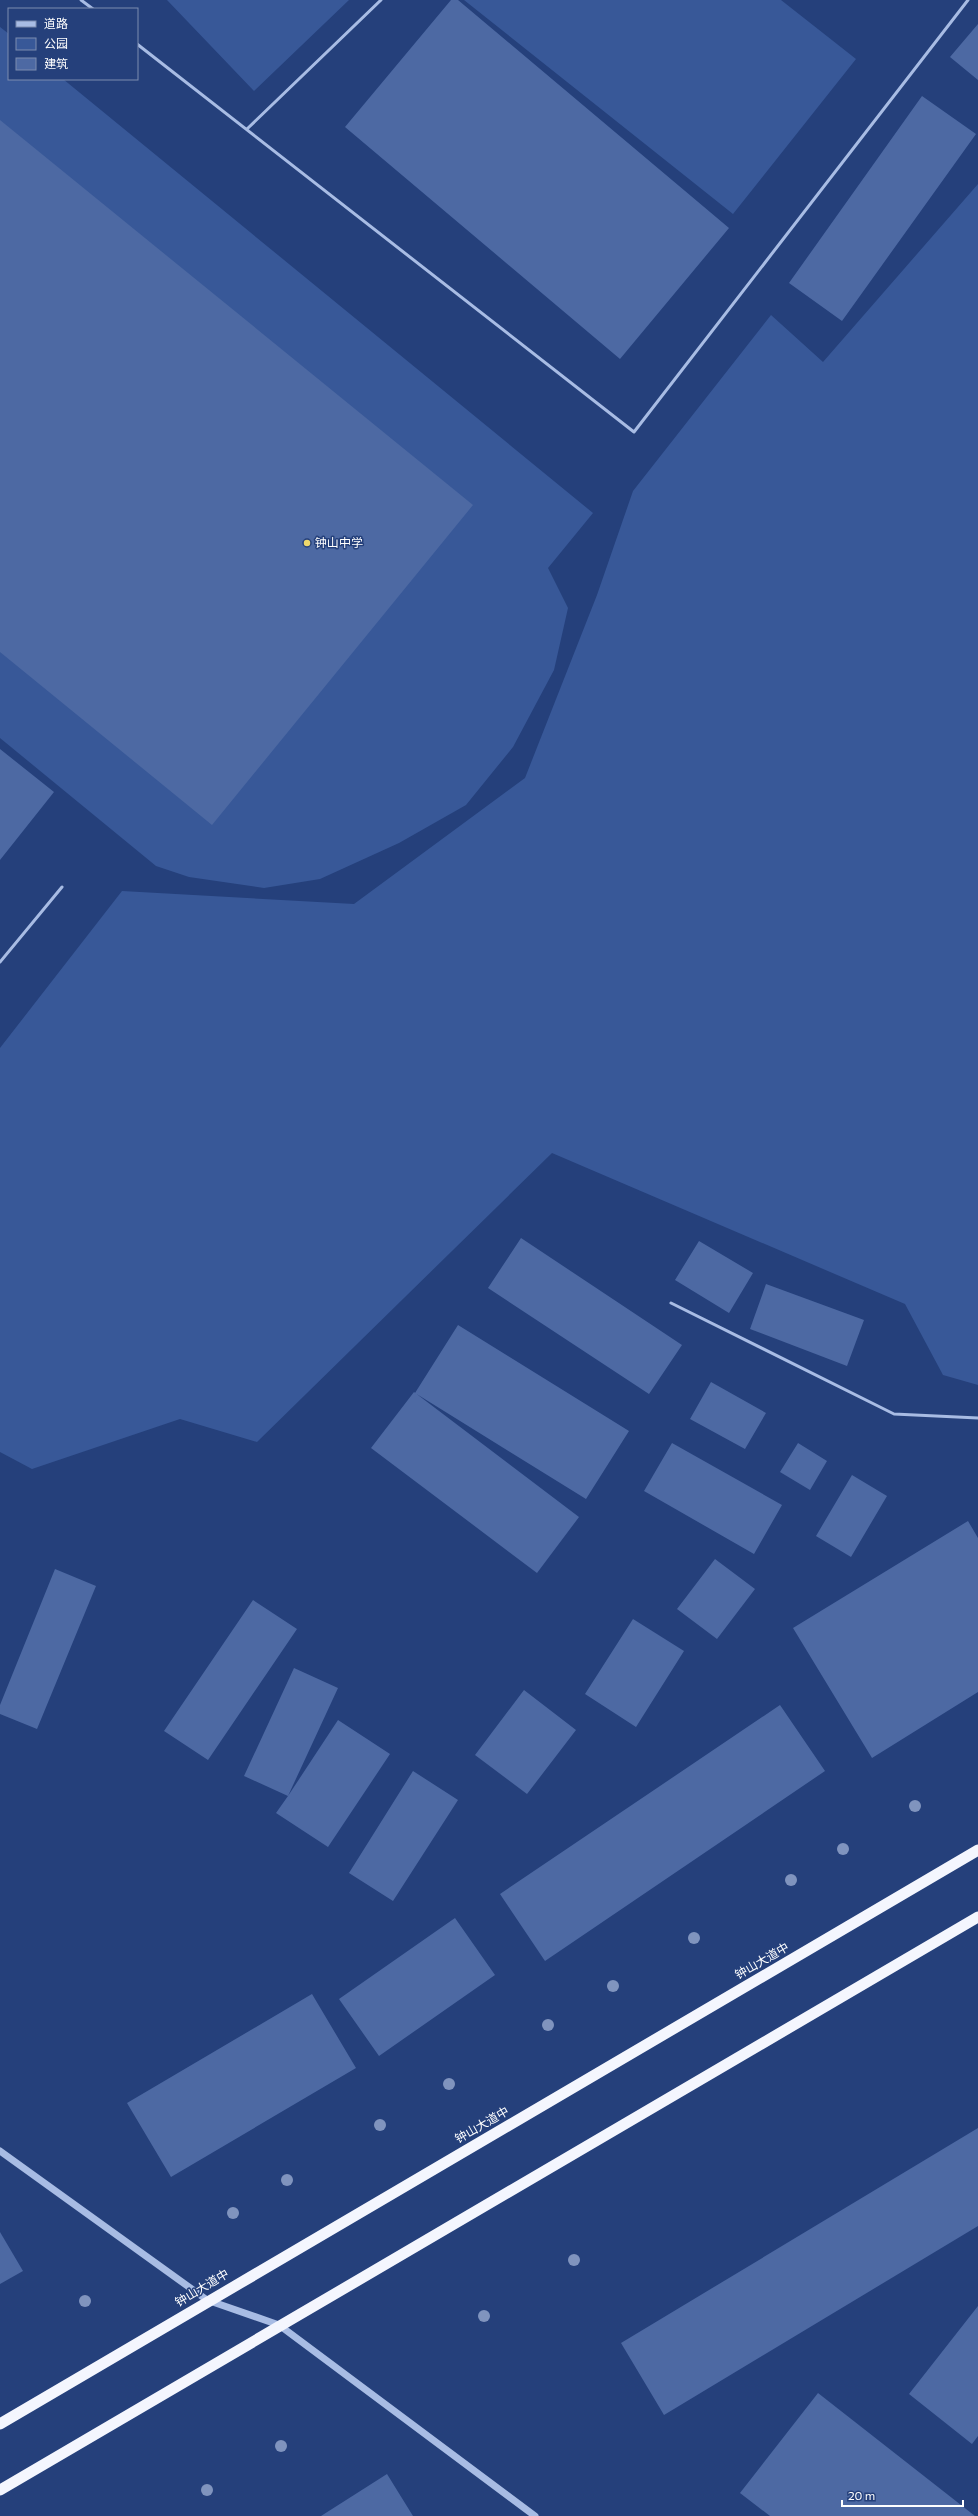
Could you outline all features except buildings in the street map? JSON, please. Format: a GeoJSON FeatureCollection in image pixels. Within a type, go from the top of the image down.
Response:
{"type":"FeatureCollection","features":[{"type":"Feature","properties":{"kind":"highway","name":"钟山大道中"},"geometry":{"type":"LineString","coordinates":[[0,2424],[207,2300],[978,1850]]}},
{"type":"Feature","properties":{"kind":"highway"},"geometry":{"type":"LineString","coordinates":[[0,2490],[978,1917]]}},
{"type":"Feature","properties":{"kind":"street"},"geometry":{"type":"LineString","coordinates":[[0,2151],[207,2300],[280,2325],[535,2516]]}},
{"type":"Feature","properties":{"kind":"lane"},"geometry":{"type":"LineString","coordinates":[[81,0],[92,8]]}},
{"type":"Feature","properties":{"kind":"lane"},"geometry":{"type":"LineString","coordinates":[[247,129],[381,0]]}},
{"type":"Feature","properties":{"kind":"lane"},"geometry":{"type":"LineString","coordinates":[[138,45],[634,432],[968,0]]}},
{"type":"Feature","properties":{"kind":"lane"},"geometry":{"type":"LineString","coordinates":[[0,962],[62,887]]}},
{"type":"Feature","properties":{"kind":"lane"},"geometry":{"type":"LineString","coordinates":[[671,1302],[894,1414],[978,1418]]}},
{"type":"Feature","properties":{"kind":"green space"},"geometry":{"type":"Polygon","coordinates":[[[167,0],[349,0],[254,91],[167,0]]]}},
{"type":"Feature","properties":{"kind":"green space"},"geometry":{"type":"Polygon","coordinates":[[[464,0],[781,0],[856,59],[733,214],[464,0]]]}},
{"type":"Feature","properties":{"kind":"green space"},"geometry":{"type":"Polygon","coordinates":[[[0,27],[8,33],[8,80],[64,80],[593,513],[548,568],[568,608],[554,670],[513,747],[466,805],[399,843],[320,879],[264,888],[189,877],[156,866],[0,738],[0,27]]]}},
{"type":"Feature","properties":{"kind":"green space"},"geometry":{"type":"Polygon","coordinates":[[[978,184],[978,1385],[943,1375],[905,1304],[552,1153],[257,1442],[180,1419],[32,1469],[0,1452],[0,1048],[122,891],[354,904],[525,778],[597,595],[633,491],[771,315],[823,362],[978,184]]]}},
{"type":"Feature","properties":{"kind":"place","name":"钟山中学"},"geometry":{"type":"Point","coordinates":[307,543]}}]}
